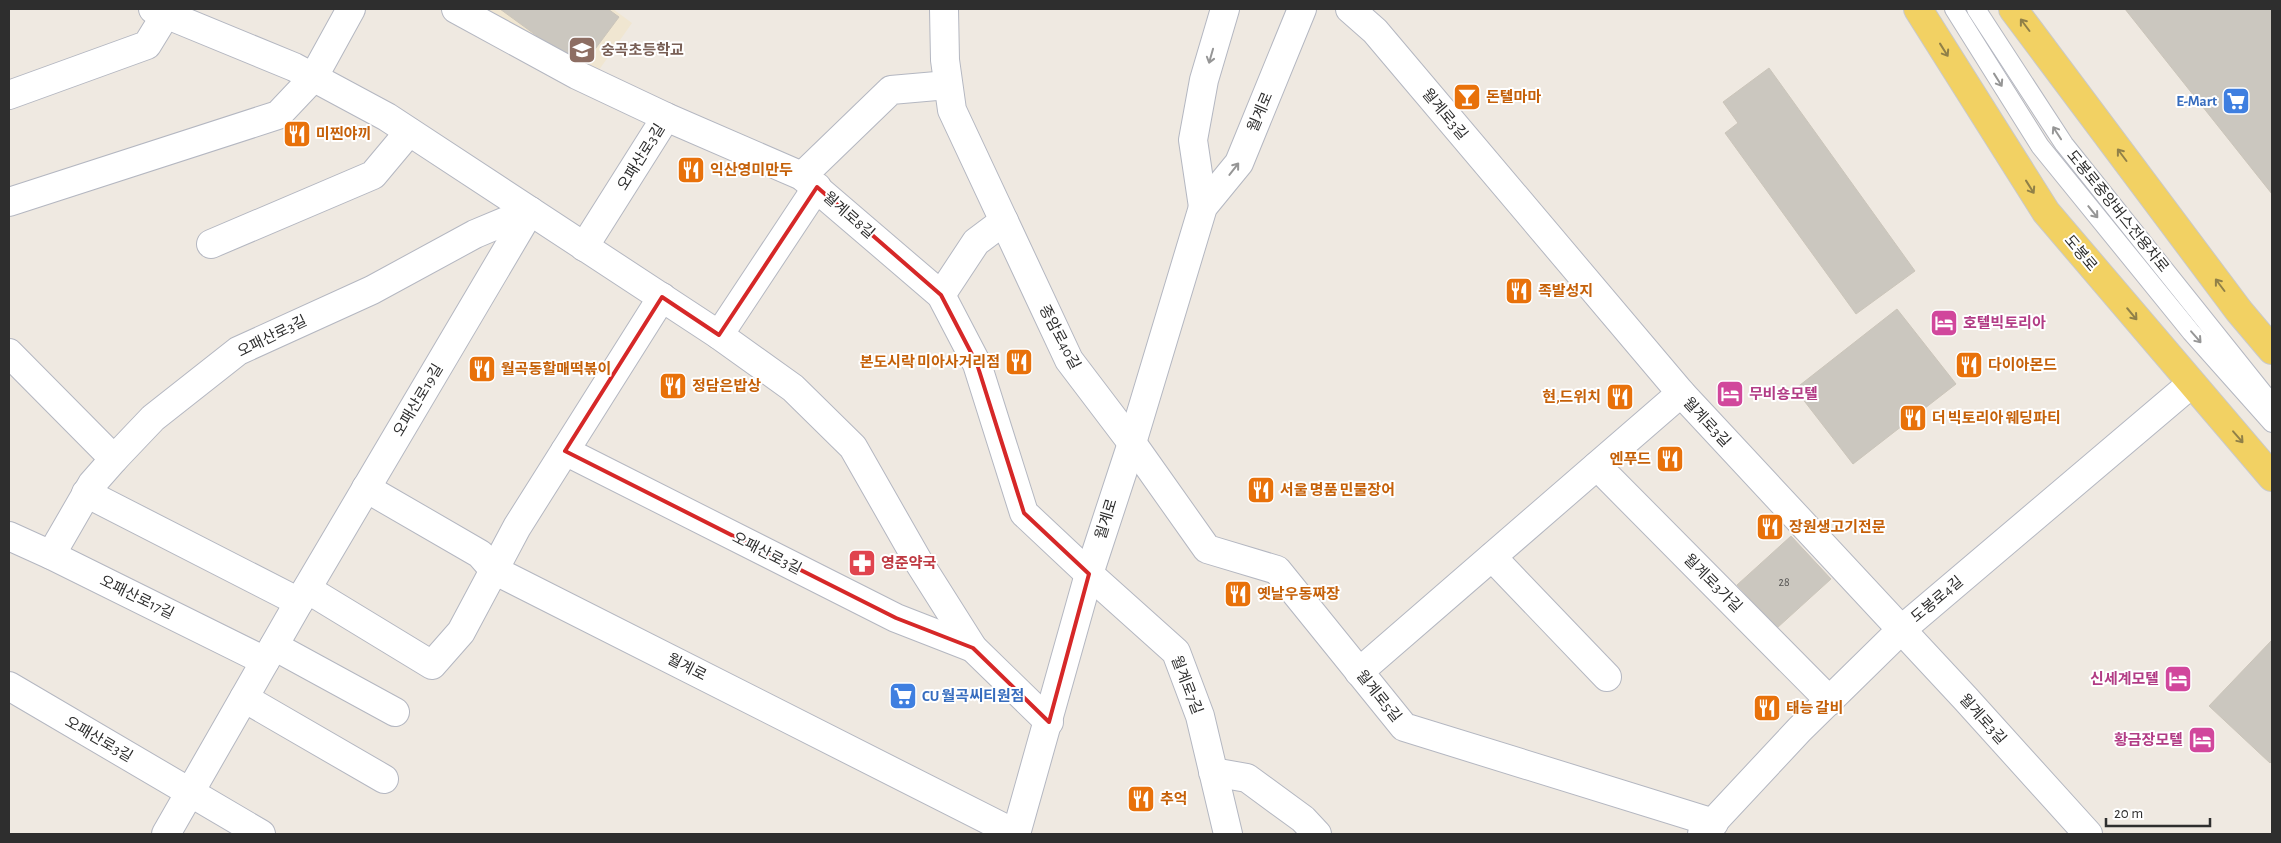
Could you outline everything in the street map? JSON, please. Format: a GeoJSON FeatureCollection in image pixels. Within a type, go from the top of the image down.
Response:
{"type":"FeatureCollection","features":[{"type":"Feature","properties":{"kind":"main road","name":"도봉로"},"geometry":{"type":"LineString","coordinates":[[1918,9],[2046,212],[2272,477]]}},
{"type":"Feature","properties":{"kind":"main road"},"geometry":{"type":"LineString","coordinates":[[2013,9],[2239,311],[2272,350]]}},
{"type":"Feature","properties":{"kind":"street"},"geometry":{"type":"LineString","coordinates":[[9,202],[278,116],[313,78],[351,9]]}},
{"type":"Feature","properties":{"kind":"street","name":"월계로8길"},"geometry":{"type":"LineString","coordinates":[[456,9],[577,76],[666,118],[810,181],[941,295],[976,364],[1024,512],[1089,574]]}},
{"type":"Feature","properties":{"kind":"street","name":"종암로40길"},"geometry":{"type":"LineString","coordinates":[[944,9],[945,60],[952,110],[1069,360],[1132,443]]}},
{"type":"Feature","properties":{"kind":"street","name":"월계로"},"geometry":{"type":"LineString","coordinates":[[1203,207],[1193,140],[1204,80],[1224,9]]}},
{"type":"Feature","properties":{"kind":"street","name":"월계로"},"geometry":{"type":"LineString","coordinates":[[366,488],[480,554],[494,570],[1016,834],[1089,574],[1132,443],[1203,207],[1239,163],[1302,9]]}},
{"type":"Feature","properties":{"kind":"street","name":"월계로3길"},"geometry":{"type":"LineString","coordinates":[[1350,9],[1374,31],[1681,393],[1902,630],[2077,831]]}},
{"type":"Feature","properties":{"kind":"street","name":"오패산로3길"},"geometry":{"type":"LineString","coordinates":[[9,95],[147,45],[159,12],[294,68],[387,117],[719,335],[793,388],[853,447],[918,561],[973,648],[1049,722]]}},
{"type":"Feature","properties":{"kind":"street"},"geometry":{"type":"LineString","coordinates":[[719,335],[810,181],[891,90],[948,85]]}},
{"type":"Feature","properties":{"kind":"street","name":"오패산로3길"},"geometry":{"type":"LineString","coordinates":[[584,247],[666,118]]}},
{"type":"Feature","properties":{"kind":"street"},"geometry":{"type":"LineString","coordinates":[[211,244],[373,175],[409,132]]}},
{"type":"Feature","properties":{"kind":"street","name":"오패산로3길"},"geometry":{"type":"LineString","coordinates":[[51,554],[86,493],[114,459],[153,418],[238,351],[372,290],[475,234],[530,211]]}},
{"type":"Feature","properties":{"kind":"street","name":"오패산로19길"},"geometry":{"type":"LineString","coordinates":[[166,834],[366,488],[530,211]]}},
{"type":"Feature","properties":{"kind":"street"},"geometry":{"type":"LineString","coordinates":[[941,295],[976,242],[1004,221]]}},
{"type":"Feature","properties":{"kind":"street"},"geometry":{"type":"LineString","coordinates":[[86,493],[303,596],[432,665],[461,632],[517,527],[662,297]]}},
{"type":"Feature","properties":{"kind":"street"},"geometry":{"type":"LineString","coordinates":[[9,353],[114,459]]}},
{"type":"Feature","properties":{"kind":"street","name":"도봉로4길"},"geometry":{"type":"LineString","coordinates":[[1708,828],[1830,701],[1902,630],[2191,384]]}},
{"type":"Feature","properties":{"kind":"street"},"geometry":{"type":"LineString","coordinates":[[1359,672],[1681,393]]}},
{"type":"Feature","properties":{"kind":"street","name":"월계로5길"},"geometry":{"type":"LineString","coordinates":[[1132,443],[1207,549],[1277,570],[1404,727],[1708,828]]}},
{"type":"Feature","properties":{"kind":"street","name":"오패산로3길"},"geometry":{"type":"LineString","coordinates":[[565,451],[896,618],[973,648]]}},
{"type":"Feature","properties":{"kind":"street","name":"월계로3가길"},"geometry":{"type":"LineString","coordinates":[[1597,466],[1830,701]]}},
{"type":"Feature","properties":{"kind":"street","name":"오패산로17길"},"geometry":{"type":"LineString","coordinates":[[9,536],[270,653]]}},
{"type":"Feature","properties":{"kind":"street"},"geometry":{"type":"LineString","coordinates":[[1492,557],[1607,677]]}},
{"type":"Feature","properties":{"kind":"street","name":"월계로7길"},"geometry":{"type":"LineString","coordinates":[[1089,574],[1176,652],[1200,716],[1228,834]]}},
{"type":"Feature","properties":{"kind":"street"},"geometry":{"type":"LineString","coordinates":[[270,653],[396,712]]}},
{"type":"Feature","properties":{"kind":"street","name":"오패산로3길"},"geometry":{"type":"LineString","coordinates":[[9,686],[190,792]]}},
{"type":"Feature","properties":{"kind":"street"},"geometry":{"type":"LineString","coordinates":[[244,698],[384,779]]}},
{"type":"Feature","properties":{"kind":"street"},"geometry":{"type":"LineString","coordinates":[[1213,772],[1247,778],[1303,819],[1317,834]]}},
{"type":"Feature","properties":{"kind":"street"},"geometry":{"type":"LineString","coordinates":[[190,792],[261,834]]}},
{"type":"Feature","properties":{"kind":"lane"},"geometry":{"type":"LineString","coordinates":[[1954,9],[2040,146],[2191,332],[2272,423]]}},
{"type":"Feature","properties":{"kind":"lane","name":"도봉로중앙버스전용차로"},"geometry":{"type":"LineString","coordinates":[[1976,9],[2064,144],[2272,404]]}},
{"type":"Feature","properties":{"kind":"highlighted area"},"geometry":{"type":"Polygon","coordinates":[[[817,187],[941,295],[977,364],[1024,513],[1089,574],[1049,722],[973,648],[896,618],[565,451],[662,297],[719,335],[817,187]]]}},
{"type":"Feature","properties":{"kind":"shaded area","name":"숭곡초등학교"},"geometry":{"type":"Polygon","coordinates":[[[487,9],[613,9],[632,23],[594,77],[487,9]]]}},
{"type":"Feature","properties":{"kind":"building","name":"숭곡초등학교"},"geometry":{"type":"Polygon","coordinates":[[[500,9],[608,9],[619,17],[581,68],[500,9]]]}},
{"type":"Feature","properties":{"kind":"building","name":"E-Mart"},"geometry":{"type":"Polygon","coordinates":[[[2125,9],[2272,9],[2272,194],[2125,9]]]}},
{"type":"Feature","properties":{"kind":"building"},"geometry":{"type":"Polygon","coordinates":[[[1769,68],[1915,271],[1856,314],[1725,133],[1738,123],[1723,102],[1769,68]]]}},
{"type":"Feature","properties":{"kind":"building"},"geometry":{"type":"Polygon","coordinates":[[[1897,309],[1956,384],[1853,464],[1795,389],[1897,309]]]}},
{"type":"Feature","properties":{"kind":"building"},"geometry":{"type":"Polygon","coordinates":[[[1791,536],[1831,579],[1777,628],[1737,585],[1791,536]]]}},
{"type":"Feature","properties":{"kind":"building"},"geometry":{"type":"Polygon","coordinates":[[[2272,640],[2272,761],[2270,763],[2209,706],[2272,640]]]}},
{"type":"Feature","properties":{"kind":"place","name":"숭곡초등학교"},"geometry":{"type":"Point","coordinates":[582,50]}},
{"type":"Feature","properties":{"kind":"place","name":"돈텔마마"},"geometry":{"type":"Point","coordinates":[1467,97]}},
{"type":"Feature","properties":{"kind":"place","name":"E-Mart"},"geometry":{"type":"Point","coordinates":[2236,101]}},
{"type":"Feature","properties":{"kind":"place","name":"미찐야끼"},"geometry":{"type":"Point","coordinates":[297,134]}},
{"type":"Feature","properties":{"kind":"place","name":"익산영미만두"},"geometry":{"type":"Point","coordinates":[691,170]}},
{"type":"Feature","properties":{"kind":"place","name":"족발성지"},"geometry":{"type":"Point","coordinates":[1519,291]}},
{"type":"Feature","properties":{"kind":"place","name":"호텔빅토리아"},"geometry":{"type":"Point","coordinates":[1944,323]}},
{"type":"Feature","properties":{"kind":"place","name":"본도시락 미아사거리점"},"geometry":{"type":"Point","coordinates":[1019,362]}},
{"type":"Feature","properties":{"kind":"place","name":"다이아몬드"},"geometry":{"type":"Point","coordinates":[1969,365]}},
{"type":"Feature","properties":{"kind":"place","name":"월곡동할매떡볶이"},"geometry":{"type":"Point","coordinates":[482,369]}},
{"type":"Feature","properties":{"kind":"place","name":"정담은밥상"},"geometry":{"type":"Point","coordinates":[673,386]}},
{"type":"Feature","properties":{"kind":"place","name":"무비숑모텔"},"geometry":{"type":"Point","coordinates":[1730,394]}},
{"type":"Feature","properties":{"kind":"place","name":"현,드위치"},"geometry":{"type":"Point","coordinates":[1620,397]}},
{"type":"Feature","properties":{"kind":"place","name":"더 빅토리아 웨딩파티"},"geometry":{"type":"Point","coordinates":[1913,418]}},
{"type":"Feature","properties":{"kind":"place","name":"엔푸드"},"geometry":{"type":"Point","coordinates":[1670,459]}},
{"type":"Feature","properties":{"kind":"place","name":"서울 명품 민물장어"},"geometry":{"type":"Point","coordinates":[1261,490]}},
{"type":"Feature","properties":{"kind":"place","name":"장원생고기전문"},"geometry":{"type":"Point","coordinates":[1770,527]}},
{"type":"Feature","properties":{"kind":"place","name":"영준약국"},"geometry":{"type":"Point","coordinates":[862,563]}},
{"type":"Feature","properties":{"kind":"place","name":"옛날우동짜장"},"geometry":{"type":"Point","coordinates":[1238,594]}},
{"type":"Feature","properties":{"kind":"place","name":"신세계모텔"},"geometry":{"type":"Point","coordinates":[2178,679]}},
{"type":"Feature","properties":{"kind":"place","name":"CU 월곡씨티원점"},"geometry":{"type":"Point","coordinates":[903,696]}},
{"type":"Feature","properties":{"kind":"place","name":"태능 갈비"},"geometry":{"type":"Point","coordinates":[1767,708]}},
{"type":"Feature","properties":{"kind":"place","name":"황금장모텔"},"geometry":{"type":"Point","coordinates":[2202,740]}},
{"type":"Feature","properties":{"kind":"place","name":"추억"},"geometry":{"type":"Point","coordinates":[1141,799]}}]}
